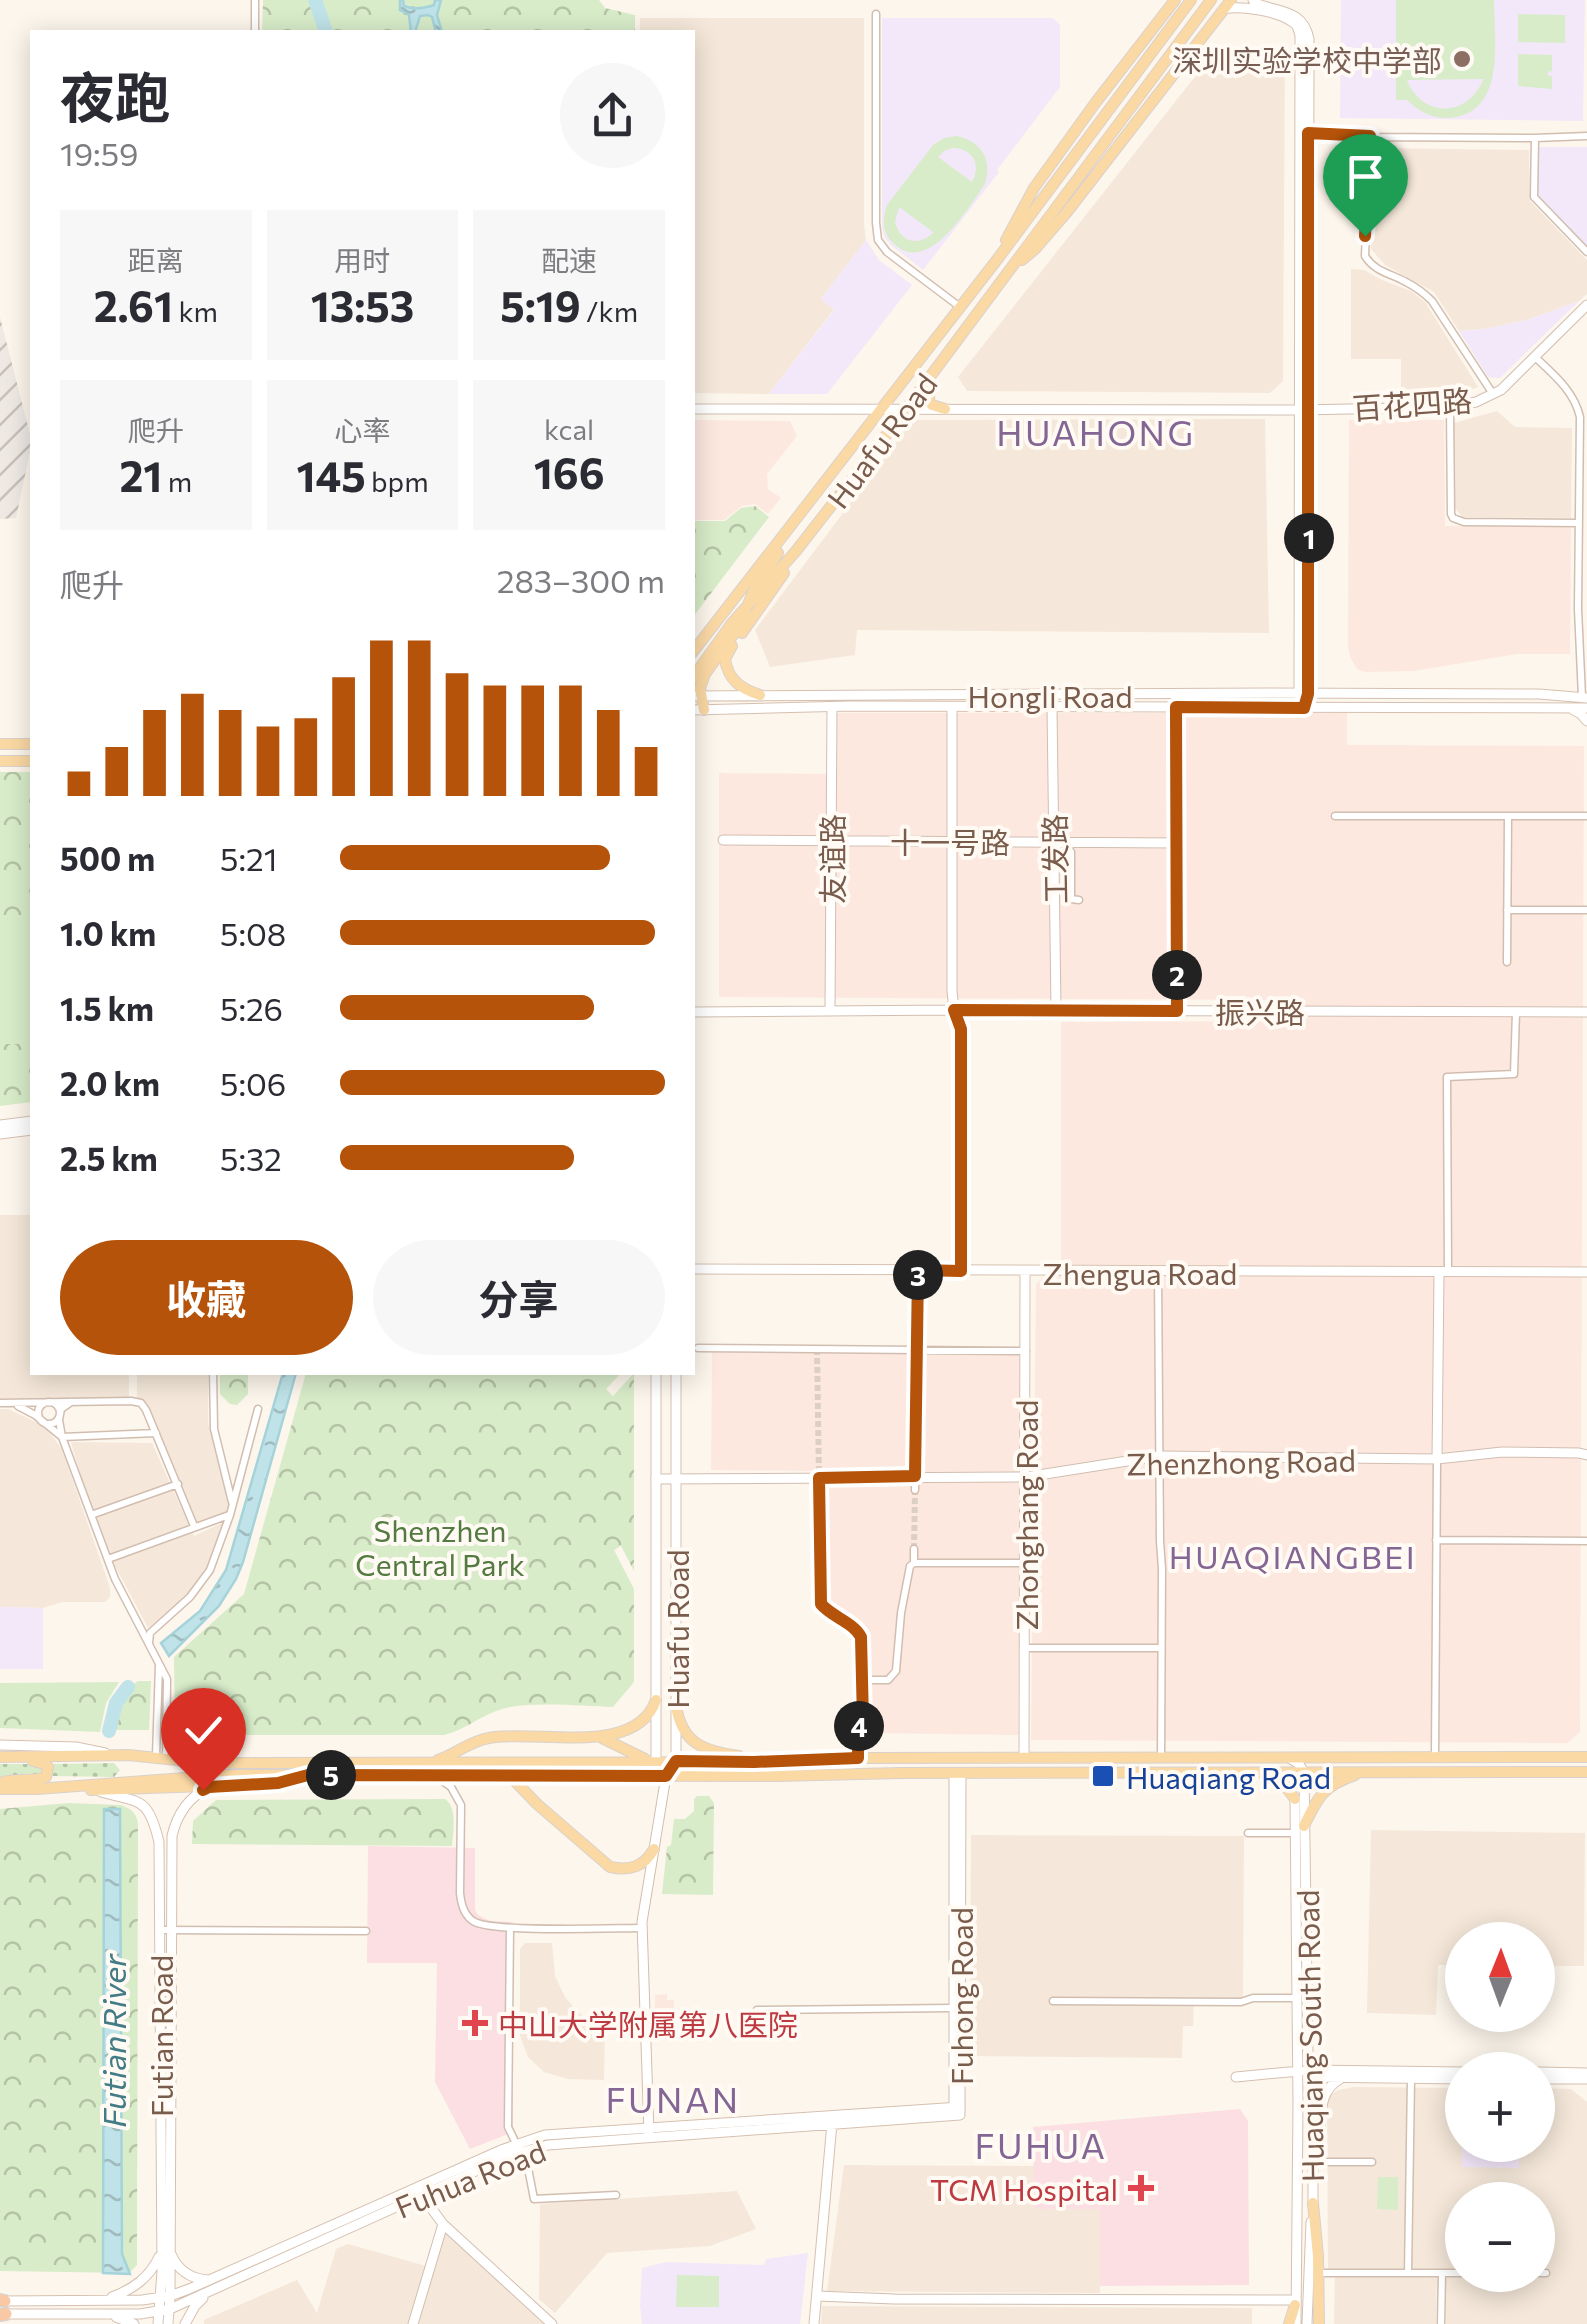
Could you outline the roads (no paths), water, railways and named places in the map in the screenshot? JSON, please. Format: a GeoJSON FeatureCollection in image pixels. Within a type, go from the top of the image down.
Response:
{"type":"FeatureCollection","features":[{"type":"Feature","properties":{"kind":"main road","name":"Huafu Road"},"geometry":{"type":"LineString","coordinates":[[996,261],[1034,188],[1175,0]]}},
{"type":"Feature","properties":{"kind":"main road","name":"Huafu Road"},"geometry":{"type":"LineString","coordinates":[[695,647],[996,261],[1191,0]]}},
{"type":"Feature","properties":{"kind":"main road"},"geometry":{"type":"LineString","coordinates":[[1253,0],[1298,18],[1307,30],[1304,133]]}},
{"type":"Feature","properties":{"kind":"main road","name":"Huafu Road"},"geometry":{"type":"LineString","coordinates":[[695,674],[927,380],[1209,3]]}},
{"type":"Feature","properties":{"kind":"main road","name":"Huafu Road"},"geometry":{"type":"LineString","coordinates":[[1009,270],[1035,249],[1067,212],[1227,4]]}},
{"type":"Feature","properties":{"kind":"main road"},"geometry":{"type":"LineString","coordinates":[[1227,4],[1292,22],[1298,29],[1301,47],[1304,708]]}},
{"type":"Feature","properties":{"kind":"main road","name":"百花四路"},"geometry":{"type":"LineString","coordinates":[[695,409],[1450,408],[1494,395],[1509,384],[1587,305]]}},
{"type":"Feature","properties":{"kind":"main road"},"geometry":{"type":"LineString","coordinates":[[908,372],[927,380],[929,402],[944,409]]}},
{"type":"Feature","properties":{"kind":"main road","name":"Huafu Road"},"geometry":{"type":"LineString","coordinates":[[696,696],[705,674],[738,628],[754,590],[786,534]]}},
{"type":"Feature","properties":{"kind":"main road"},"geometry":{"type":"LineString","coordinates":[[760,695],[748,692],[732,680],[725,659],[779,582],[796,550]]}},
{"type":"Feature","properties":{"kind":"main road"},"geometry":{"type":"LineString","coordinates":[[696,696],[698,710]]}},
{"type":"Feature","properties":{"kind":"main road","name":"Hongli Road"},"geometry":{"type":"LineString","coordinates":[[696,696],[1584,697]]}},
{"type":"Feature","properties":{"kind":"main road","name":"友谊路"},"geometry":{"type":"LineString","coordinates":[[830,1010],[832,707]]}},
{"type":"Feature","properties":{"kind":"main road"},"geometry":{"type":"LineString","coordinates":[[952,707],[954,1010],[961,1029],[961,1271]]}},
{"type":"Feature","properties":{"kind":"main road","name":"工发路"},"geometry":{"type":"LineString","coordinates":[[1052,707],[1058,842],[1056,1010]]}},
{"type":"Feature","properties":{"kind":"main road"},"geometry":{"type":"LineString","coordinates":[[1570,708],[1587,721]]}},
{"type":"Feature","properties":{"kind":"main road","name":"Hongli Road"},"geometry":{"type":"LineString","coordinates":[[698,710],[1587,708]]}},
{"type":"Feature","properties":{"kind":"main road"},"geometry":{"type":"LineString","coordinates":[[0,744],[30,744]]}},
{"type":"Feature","properties":{"kind":"main road"},"geometry":{"type":"LineString","coordinates":[[0,760],[30,760]]}},
{"type":"Feature","properties":{"kind":"main road","name":"十一号路"},"geometry":{"type":"LineString","coordinates":[[724,840],[1177,842]]}},
{"type":"Feature","properties":{"kind":"main road","name":"振兴路"},"geometry":{"type":"LineString","coordinates":[[695,1012],[1587,1012]]}},
{"type":"Feature","properties":{"kind":"main road"},"geometry":{"type":"LineString","coordinates":[[0,1125],[30,1122]]}},
{"type":"Feature","properties":{"kind":"main road"},"geometry":{"type":"LineString","coordinates":[[0,1134],[30,1130]]}},
{"type":"Feature","properties":{"kind":"main road","name":"Zhengua Road"},"geometry":{"type":"LineString","coordinates":[[695,1269],[1587,1272]]}},
{"type":"Feature","properties":{"kind":"main road","name":"Zhonghang Road"},"geometry":{"type":"LineString","coordinates":[[1024,1758],[1025,1272]]}},
{"type":"Feature","properties":{"kind":"main road"},"geometry":{"type":"LineString","coordinates":[[1437,1459],[1444,1272]]}},
{"type":"Feature","properties":{"kind":"main road","name":"Huafu Road"},"geometry":{"type":"LineString","coordinates":[[656,1375],[656,1761]]}},
{"type":"Feature","properties":{"kind":"main road","name":"Huafu Road"},"geometry":{"type":"LineString","coordinates":[[676,1375],[676,1761]]}},
{"type":"Feature","properties":{"kind":"main road","name":"Zhenzhong Road"},"geometry":{"type":"LineString","coordinates":[[656,1479],[1026,1476],[1159,1456],[1437,1459],[1502,1452],[1587,1456]]}},
{"type":"Feature","properties":{"kind":"main road"},"geometry":{"type":"LineString","coordinates":[[430,1768],[470,1743],[490,1737],[597,1736],[632,1729],[646,1719],[656,1700]]}},
{"type":"Feature","properties":{"kind":"main road"},"geometry":{"type":"LineString","coordinates":[[676,1706],[684,1730],[697,1744],[754,1762]]}},
{"type":"Feature","properties":{"kind":"main road"},"geometry":{"type":"LineString","coordinates":[[597,1736],[656,1761],[666,1776]]}},
{"type":"Feature","properties":{"kind":"main road"},"geometry":{"type":"LineString","coordinates":[[0,1745],[76,1747],[112,1754]]}},
{"type":"Feature","properties":{"kind":"main road"},"geometry":{"type":"LineString","coordinates":[[0,1757],[112,1754],[218,1763],[430,1768],[511,1777],[1587,1772]]}},
{"type":"Feature","properties":{"kind":"main road"},"geometry":{"type":"LineString","coordinates":[[0,1786],[8,1780],[39,1780],[48,1773],[44,1764],[14,1757]]}},
{"type":"Feature","properties":{"kind":"main road"},"geometry":{"type":"LineString","coordinates":[[1286,1757],[1299,1764],[1304,1773]]}},
{"type":"Feature","properties":{"kind":"main road"},"geometry":{"type":"LineString","coordinates":[[0,1786],[656,1761],[1587,1757]]}},
{"type":"Feature","properties":{"kind":"main road"},"geometry":{"type":"LineString","coordinates":[[649,2132],[642,1928],[666,1776],[676,1761]]}},
{"type":"Feature","properties":{"kind":"main road"},"geometry":{"type":"LineString","coordinates":[[1258,1773],[1286,1786],[1295,1799]]}},
{"type":"Feature","properties":{"kind":"main road","name":"Huaqiang South Road"},"geometry":{"type":"LineString","coordinates":[[1295,2302],[1296,1998],[1304,1773]]}},
{"type":"Feature","properties":{"kind":"main road"},"geometry":{"type":"LineString","coordinates":[[1300,1830],[1322,1792],[1360,1773]]}},
{"type":"Feature","properties":{"kind":"main road","name":"Fuhong Road"},"geometry":{"type":"LineString","coordinates":[[957,1774],[954,2008],[958,2110]]}},
{"type":"Feature","properties":{"kind":"main road","name":"Fuhong Road"},"geometry":{"type":"LineString","coordinates":[[957,1774],[958,2110]]}},
{"type":"Feature","properties":{"kind":"main road"},"geometry":{"type":"LineString","coordinates":[[71,1786],[93,1790],[209,1787],[278,1783],[308,1775]]}},
{"type":"Feature","properties":{"kind":"main road"},"geometry":{"type":"LineString","coordinates":[[511,1777],[610,1866],[636,1867],[654,1849]]}},
{"type":"Feature","properties":{"kind":"main road","name":"Futian Road"},"geometry":{"type":"LineString","coordinates":[[165,2297],[162,2244],[166,1930],[172,1845],[178,1818],[195,1794],[209,1787]]}},
{"type":"Feature","properties":{"kind":"main road","name":"Futian Road"},"geometry":{"type":"LineString","coordinates":[[93,1790],[135,1799],[144,1806],[159,1842],[166,1930],[170,2253],[164,2310],[158,2324]]}},
{"type":"Feature","properties":{"kind":"main road","name":"Huaqiang South Road"},"geometry":{"type":"LineString","coordinates":[[1295,1799],[1307,1886],[1312,2104],[1313,2203],[1307,2324]]}},
{"type":"Feature","properties":{"kind":"main road"},"geometry":{"type":"LineString","coordinates":[[1308,2037],[1318,2060],[1341,2074],[1445,2076]]}},
{"type":"Feature","properties":{"kind":"main road"},"geometry":{"type":"LineString","coordinates":[[1236,2078],[1297,2071],[1445,2075]]}},
{"type":"Feature","properties":{"kind":"main road"},"geometry":{"type":"LineString","coordinates":[[1313,2162],[1321,2140],[1322,2097],[1341,2074]]}},
{"type":"Feature","properties":{"kind":"main road"},"geometry":{"type":"LineString","coordinates":[[1555,2076],[1587,2076]]}},
{"type":"Feature","properties":{"kind":"main road"},"geometry":{"type":"LineString","coordinates":[[1298,2103],[1312,2104]]}},
{"type":"Feature","properties":{"kind":"main road","name":"Fuhua Road"},"geometry":{"type":"LineString","coordinates":[[2,2308],[165,2297],[518,2148],[649,2132],[958,2110]]}},
{"type":"Feature","properties":{"kind":"main road"},"geometry":{"type":"LineString","coordinates":[[814,2324],[832,2120]]}},
{"type":"Feature","properties":{"kind":"main road"},"geometry":{"type":"LineString","coordinates":[[419,2191],[443,2224],[552,2324]]}},
{"type":"Feature","properties":{"kind":"main road","name":"Fuhua Road"},"geometry":{"type":"LineString","coordinates":[[2,2308],[108,2314],[164,2310],[210,2292],[419,2191]]}},
{"type":"Feature","properties":{"kind":"main road"},"geometry":{"type":"LineString","coordinates":[[1313,2203],[1319,2324]]}},
{"type":"Feature","properties":{"kind":"main road"},"geometry":{"type":"LineString","coordinates":[[413,2324],[443,2224]]}},
{"type":"Feature","properties":{"kind":"main road"},"geometry":{"type":"LineString","coordinates":[[100,2300],[128,2290],[148,2276],[162,2244]]}},
{"type":"Feature","properties":{"kind":"main road"},"geometry":{"type":"LineString","coordinates":[[170,2253],[186,2274],[200,2280],[212,2279]]}},
{"type":"Feature","properties":{"kind":"main road"},"geometry":{"type":"LineString","coordinates":[[185,2324],[194,2306],[210,2292]]}},
{"type":"Feature","properties":{"kind":"main road"},"geometry":{"type":"LineString","coordinates":[[817,2296],[1295,2302],[1294,2324]]}},
{"type":"Feature","properties":{"kind":"main road","name":"Futian Road"},"geometry":{"type":"LineString","coordinates":[[164,2310],[168,2324]]}},
{"type":"Feature","properties":{"kind":"main road"},"geometry":{"type":"LineString","coordinates":[[108,2314],[134,2324]]}},
{"type":"Feature","properties":{"kind":"street"},"geometry":{"type":"LineString","coordinates":[[255,30],[256,0]]}},
{"type":"Feature","properties":{"kind":"street"},"geometry":{"type":"LineString","coordinates":[[876,14],[876,231],[887,252],[960,307]]}},
{"type":"Feature","properties":{"kind":"street"},"geometry":{"type":"LineString","coordinates":[[1304,133],[1587,136]]}},
{"type":"Feature","properties":{"kind":"street"},"geometry":{"type":"LineString","coordinates":[[1370,136],[1365,256],[1376,270],[1405,281],[1432,301],[1494,395]]}},
{"type":"Feature","properties":{"kind":"street"},"geometry":{"type":"LineString","coordinates":[[1535,138],[1534,197],[1587,252]]}},
{"type":"Feature","properties":{"kind":"street"},"geometry":{"type":"LineString","coordinates":[[1536,357],[1569,391],[1578,409],[1578,609],[1584,697]]}},
{"type":"Feature","properties":{"kind":"street"},"geometry":{"type":"LineString","coordinates":[[1450,408],[1452,518],[1464,522],[1579,523]]}},
{"type":"Feature","properties":{"kind":"street"},"geometry":{"type":"LineString","coordinates":[[1176,707],[1177,1011]]}},
{"type":"Feature","properties":{"kind":"street"},"geometry":{"type":"LineString","coordinates":[[1334,816],[1587,816]]}},
{"type":"Feature","properties":{"kind":"street"},"geometry":{"type":"LineString","coordinates":[[1507,962],[1508,816]]}},
{"type":"Feature","properties":{"kind":"street"},"geometry":{"type":"LineString","coordinates":[[1058,842],[1071,852],[1070,899],[1078,900]]}},
{"type":"Feature","properties":{"kind":"street"},"geometry":{"type":"LineString","coordinates":[[1507,910],[1587,910]]}},
{"type":"Feature","properties":{"kind":"street"},"geometry":{"type":"LineString","coordinates":[[1444,1272],[1447,1078],[1514,1074],[1516,1012]]}},
{"type":"Feature","properties":{"kind":"street"},"geometry":{"type":"LineString","coordinates":[[915,1490],[918,1270]]}},
{"type":"Feature","properties":{"kind":"street"},"geometry":{"type":"LineString","coordinates":[[1158,1272],[1161,1758]]}},
{"type":"Feature","properties":{"kind":"street"},"geometry":{"type":"LineString","coordinates":[[698,1348],[1026,1351]]}},
{"type":"Feature","properties":{"kind":"street"},"geometry":{"type":"LineString","coordinates":[[213,1375],[214,1429],[232,1503]]}},
{"type":"Feature","properties":{"kind":"street"},"geometry":{"type":"LineString","coordinates":[[48,1402],[39,1414],[48,1423],[55,1422],[63,1406],[71,1402]]}},
{"type":"Feature","properties":{"kind":"street"},"geometry":{"type":"LineString","coordinates":[[48,1402],[57,1405],[62,1437],[108,1559],[159,1664],[163,1677],[161,1757]]}},
{"type":"Feature","properties":{"kind":"street"},"geometry":{"type":"LineString","coordinates":[[3,1403],[22,1408],[62,1437],[156,1433]]}},
{"type":"Feature","properties":{"kind":"street"},"geometry":{"type":"LineString","coordinates":[[3,1403],[141,1403],[194,1526]]}},
{"type":"Feature","properties":{"kind":"street"},"geometry":{"type":"LineString","coordinates":[[149,1644],[150,1633],[200,1586],[210,1570],[230,1515],[258,1409]]}},
{"type":"Feature","properties":{"kind":"street"},"geometry":{"type":"LineString","coordinates":[[1435,1758],[1437,1459]]}},
{"type":"Feature","properties":{"kind":"street"},"geometry":{"type":"LineString","coordinates":[[819,1478],[821,1604],[860,1633],[863,1721],[858,1728],[858,1758]]}},
{"type":"Feature","properties":{"kind":"street"},"geometry":{"type":"LineString","coordinates":[[91,1515],[178,1484]]}},
{"type":"Feature","properties":{"kind":"street"},"geometry":{"type":"LineString","coordinates":[[108,1559],[230,1515]]}},
{"type":"Feature","properties":{"kind":"street"},"geometry":{"type":"LineString","coordinates":[[1436,1540],[1587,1541]]}},
{"type":"Feature","properties":{"kind":"street"},"geometry":{"type":"LineString","coordinates":[[914,1550],[914,1563]]}},
{"type":"Feature","properties":{"kind":"street"},"geometry":{"type":"LineString","coordinates":[[862,1680],[888,1680],[896,1671],[902,1605],[910,1566],[914,1563],[1024,1563]]}},
{"type":"Feature","properties":{"kind":"street"},"geometry":{"type":"LineString","coordinates":[[1024,1648],[1161,1648]]}},
{"type":"Feature","properties":{"kind":"street"},"geometry":{"type":"LineString","coordinates":[[430,1768],[448,1784],[461,1806],[460,1893],[468,1917],[478,1924],[510,1928],[642,1928]]}},
{"type":"Feature","properties":{"kind":"street"},"geometry":{"type":"LineString","coordinates":[[1248,1833],[1300,1830]]}},
{"type":"Feature","properties":{"kind":"street"},"geometry":{"type":"LineString","coordinates":[[510,1928],[508,2127],[530,2175],[534,2199],[616,2195]]}},
{"type":"Feature","properties":{"kind":"street"},"geometry":{"type":"LineString","coordinates":[[166,1930],[366,1930]]}},
{"type":"Feature","properties":{"kind":"street"},"geometry":{"type":"LineString","coordinates":[[1052,2002],[1240,2002],[1253,1998],[1296,1998]]}},
{"type":"Feature","properties":{"kind":"street"},"geometry":{"type":"LineString","coordinates":[[757,2010],[954,2008]]}},
{"type":"Feature","properties":{"kind":"street"},"geometry":{"type":"LineString","coordinates":[[1408,2273],[1412,2078]]}},
{"type":"Feature","properties":{"kind":"street"},"geometry":{"type":"LineString","coordinates":[[1313,2162],[1372,2162]]}},
{"type":"Feature","properties":{"kind":"street"},"geometry":{"type":"LineString","coordinates":[[1318,2273],[1442,2274],[1441,2324]]}},
{"type":"Feature","properties":{"kind":"water"},"geometry":{"type":"Polygon","coordinates":[[[400,0],[404,6],[423,8],[441,0],[437,15],[441,30],[435,30],[428,15],[420,16],[416,30],[411,30],[409,15],[400,10],[400,0]]]}},
{"type":"Feature","properties":{"kind":"water"},"geometry":{"type":"Polygon","coordinates":[[[282,1375],[295,1375],[236,1579],[219,1606],[169,1656],[161,1643],[200,1611],[226,1570],[282,1375]]]}},
{"type":"Feature","properties":{"kind":"water"},"geometry":{"type":"Polygon","coordinates":[[[104,1809],[120,1809],[122,2254],[130,2274],[103,2273],[104,1809]]]}},
{"type":"Feature","properties":{"kind":"waterway","name":"Futian River"},"geometry":{"type":"LineString","coordinates":[[315,0],[325,30]]}},
{"type":"Feature","properties":{"kind":"waterway","name":"Futian River"},"geometry":{"type":"LineString","coordinates":[[109,1731],[116,1703],[128,1687]]}},
{"type":"Feature","properties":{"kind":"tunnel"},"geometry":{"type":"LineString","coordinates":[[817,1349],[819,1478]]}},
{"type":"Feature","properties":{"kind":"tunnel"},"geometry":{"type":"LineString","coordinates":[[914,1549],[915,1490]]}},
{"type":"Feature","properties":{"kind":"place","name":"深圳实验学校中学部"},"geometry":{"type":"Point","coordinates":[1462,59]}},
{"type":"Feature","properties":{"kind":"place","name":"Huaqiang Road"},"geometry":{"type":"Point","coordinates":[1103,1776]}},
{"type":"Feature","properties":{"kind":"place","name":"中山大学附属第八医院"},"geometry":{"type":"Point","coordinates":[475,2023]}},
{"type":"Feature","properties":{"kind":"place","name":"TCM Hospital"},"geometry":{"type":"Point","coordinates":[1141,2188]}},
{"type":"Feature","properties":{"kind":"district","name":"HUAHONG"},"geometry":{"type":"Point","coordinates":[1096,431]}},
{"type":"Feature","properties":{"kind":"district","name":"HUAQIANGBEI"},"geometry":{"type":"Point","coordinates":[1293,1556]}},
{"type":"Feature","properties":{"kind":"district","name":"FUNAN"},"geometry":{"type":"Point","coordinates":[673,2098]}},
{"type":"Feature","properties":{"kind":"district","name":"FUHUA"},"geometry":{"type":"Point","coordinates":[1041,2144]}},
{"type":"Feature","properties":{"kind":"park label","name":"Shenzhen Central Park"},"geometry":{"type":"Point","coordinates":[440,1546]}}]}
